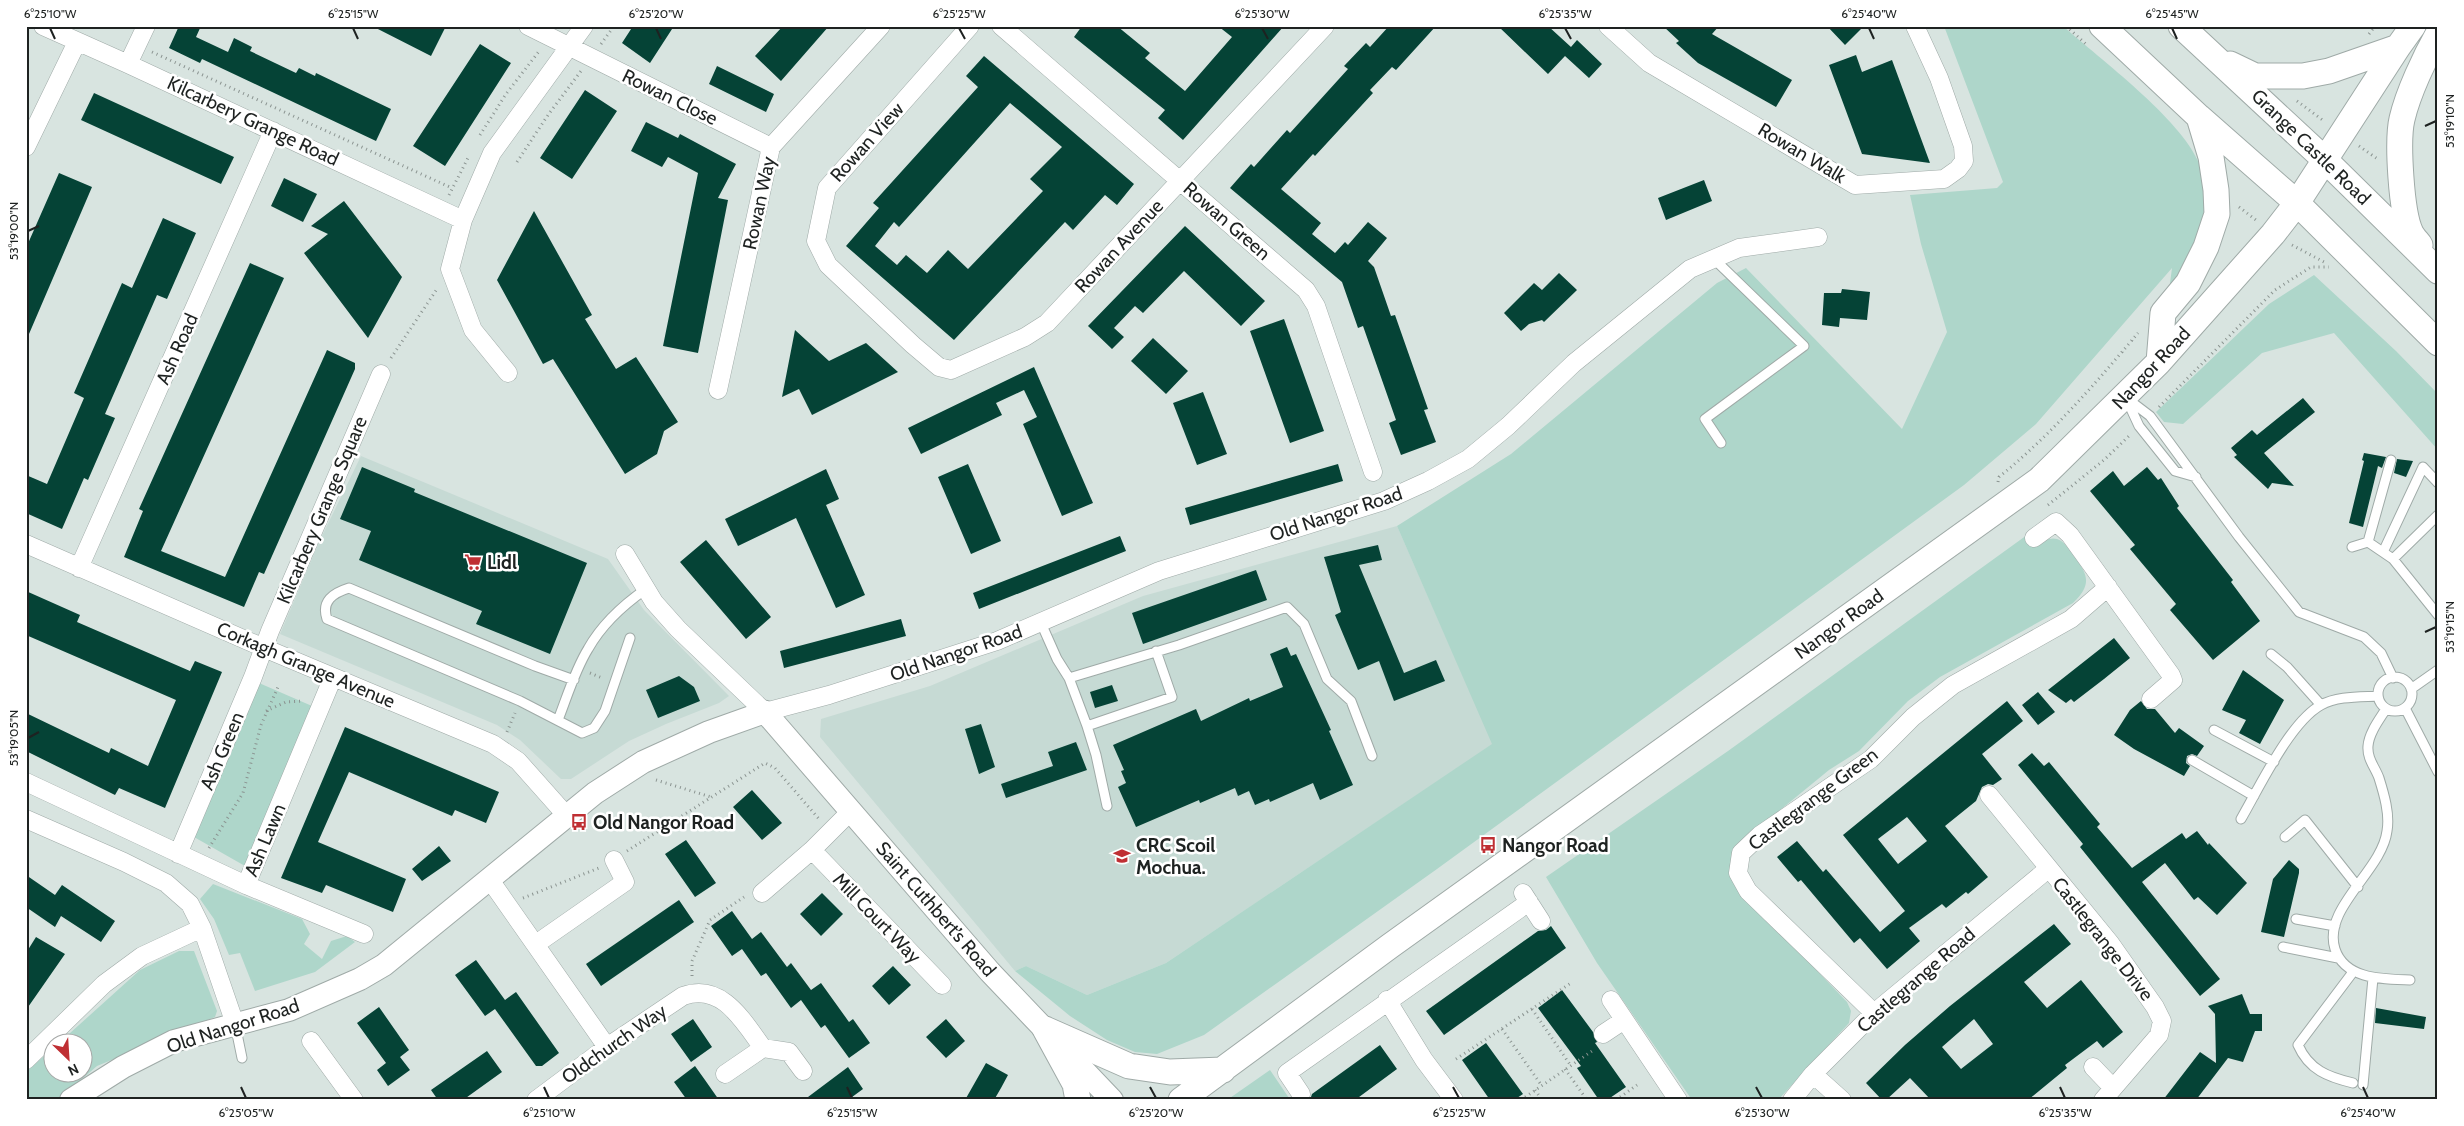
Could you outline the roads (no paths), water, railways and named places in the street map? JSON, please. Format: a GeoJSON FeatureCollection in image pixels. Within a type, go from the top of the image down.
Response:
{"type":"FeatureCollection","features":[{"type":"Feature","properties":{"kind":"main road"},"geometry":{"type":"LineString","coordinates":[[2102,26],[2200,117],[2297,203],[2438,343]]}},
{"type":"Feature","properties":{"kind":"main road","name":"Grange Castle Road"},"geometry":{"type":"LineString","coordinates":[[2181,26],[2324,159],[2438,270]]}},
{"type":"Feature","properties":{"kind":"main road","name":"Nangor Road"},"geometry":{"type":"LineString","coordinates":[[1181,1100],[1390,946],[2039,480],[2159,362],[2273,234],[2297,203],[2324,159],[2413,26]]}},
{"type":"Feature","properties":{"kind":"main road","name":"Grange Castle Road"},"geometry":{"type":"LineString","coordinates":[[2438,34],[2427,54],[2402,120],[2400,176],[2410,232],[2438,270]]}},
{"type":"Feature","properties":{"kind":"main road"},"geometry":{"type":"LineString","coordinates":[[2217,58],[2255,76],[2303,76],[2329,71],[2398,47]]}},
{"type":"Feature","properties":{"kind":"main road"},"geometry":{"type":"LineString","coordinates":[[2159,362],[2163,313],[2188,283],[2206,247],[2217,214],[2216,190],[2211,158],[2200,117]]}},
{"type":"Feature","properties":{"kind":"main road"},"geometry":{"type":"LineString","coordinates":[[1045,1029],[1129,1066],[1170,1072],[1223,1070]]}},
{"type":"Feature","properties":{"kind":"main road"},"geometry":{"type":"LineString","coordinates":[[1045,1029],[1075,1084],[1078,1100]]}},
{"type":"Feature","properties":{"kind":"main road"},"geometry":{"type":"LineString","coordinates":[[1207,1100],[1223,1070]]}},
{"type":"Feature","properties":{"kind":"street","name":"Kilcarbery Grange Road"},"geometry":{"type":"LineString","coordinates":[[43,26],[463,220]]}},
{"type":"Feature","properties":{"kind":"street"},"geometry":{"type":"LineString","coordinates":[[128,64],[146,26]]}},
{"type":"Feature","properties":{"kind":"street","name":"Rowan Close"},"geometry":{"type":"LineString","coordinates":[[528,26],[771,147]]}},
{"type":"Feature","properties":{"kind":"street"},"geometry":{"type":"LineString","coordinates":[[508,373],[473,330],[450,270],[463,220],[492,153],[584,26]]}},
{"type":"Feature","properties":{"kind":"street","name":"Rowan Way"},"geometry":{"type":"LineString","coordinates":[[718,390],[771,147],[881,26]]}},
{"type":"Feature","properties":{"kind":"street","name":"Rowan View"},"geometry":{"type":"LineString","coordinates":[[952,370],[939,367],[913,345],[828,265],[816,241],[826,188],[970,26]]}},
{"type":"Feature","properties":{"kind":"street","name":"Rowan Green"},"geometry":{"type":"LineString","coordinates":[[1001,26],[1306,290],[1316,306],[1373,472]]}},
{"type":"Feature","properties":{"kind":"street","name":"Rowan Walk"},"geometry":{"type":"LineString","coordinates":[[1608,26],[1649,63],[1855,185],[1871,185],[1944,179],[1958,169],[1964,161],[1963,146],[1939,78],[1915,26]]}},
{"type":"Feature","properties":{"kind":"street","name":"Rowan Avenue"},"geometry":{"type":"LineString","coordinates":[[952,370],[1025,337],[1047,323],[1323,27]]}},
{"type":"Feature","properties":{"kind":"street"},"geometry":{"type":"LineString","coordinates":[[26,148],[77,42]]}},
{"type":"Feature","properties":{"kind":"street","name":"Ash Road"},"geometry":{"type":"LineString","coordinates":[[79,568],[273,131]]}},
{"type":"Feature","properties":{"kind":"street","name":"Old Nangor Road"},"geometry":{"type":"LineString","coordinates":[[71,1100],[123,1067],[174,1041],[290,1010],[360,980],[384,965],[490,880],[566,815],[595,793],[643,762],[709,732],[765,712],[829,695],[997,641],[1159,571],[1384,501],[1428,482],[1468,460],[1508,426],[1574,363],[1664,287],[1690,269],[1738,248],[1818,237]]}},
{"type":"Feature","properties":{"kind":"street","name":"Kilcarbery Grange Square"},"geometry":{"type":"LineString","coordinates":[[264,648],[381,374]]}},
{"type":"Feature","properties":{"kind":"street"},"geometry":{"type":"LineString","coordinates":[[2034,538],[2056,522],[2070,535],[2108,586],[2173,680],[2151,699]]}},
{"type":"Feature","properties":{"kind":"street","name":"Corkagh Grange Avenue"},"geometry":{"type":"LineString","coordinates":[[26,544],[506,751],[566,815]]}},
{"type":"Feature","properties":{"kind":"street"},"geometry":{"type":"LineString","coordinates":[[625,554],[654,602],[678,629],[765,712]]}},
{"type":"Feature","properties":{"kind":"street","name":"Castlegrange Green"},"geometry":{"type":"LineString","coordinates":[[1874,1013],[1748,891],[1738,873],[1741,853],[1760,835],[1870,759],[1913,717],[1953,685],[2071,619],[2108,586]]}},
{"type":"Feature","properties":{"kind":"street","name":"Ash Green"},"geometry":{"type":"LineString","coordinates":[[178,854],[264,648]]}},
{"type":"Feature","properties":{"kind":"street","name":"Ash Lawn"},"geometry":{"type":"LineString","coordinates":[[334,677],[246,885],[364,934]]}},
{"type":"Feature","properties":{"kind":"street","name":"Saint Cuthbert’s Road"},"geometry":{"type":"LineString","coordinates":[[765,712],[990,972],[1112,1100]]}},
{"type":"Feature","properties":{"kind":"street"},"geometry":{"type":"LineString","coordinates":[[26,782],[246,885]]}},
{"type":"Feature","properties":{"kind":"street","name":"Castlegrange Drive"},"geometry":{"type":"LineString","coordinates":[[1988,795],[2110,943],[2156,1007],[2162,1021],[2158,1035],[2108,1094],[2092,1067]]}},
{"type":"Feature","properties":{"kind":"street"},"geometry":{"type":"LineString","coordinates":[[762,893],[812,850],[851,811]]}},
{"type":"Feature","properties":{"kind":"street"},"geometry":{"type":"LineString","coordinates":[[26,819],[124,862],[166,883],[190,904],[202,928],[235,1024]]}},
{"type":"Feature","properties":{"kind":"street","name":"Mill Court Way"},"geometry":{"type":"LineString","coordinates":[[812,850],[942,985]]}},
{"type":"Feature","properties":{"kind":"street"},"geometry":{"type":"LineString","coordinates":[[536,944],[626,882],[614,860]]}},
{"type":"Feature","properties":{"kind":"street","name":"Castlegrange Road"},"geometry":{"type":"LineString","coordinates":[[1792,1100],[1813,1074],[1874,1013],[2048,869]]}},
{"type":"Feature","properties":{"kind":"street"},"geometry":{"type":"LineString","coordinates":[[490,880],[607,1047]]}},
{"type":"Feature","properties":{"kind":"street"},"geometry":{"type":"LineString","coordinates":[[1302,1094],[1286,1072],[1526,898],[1541,921]]}},
{"type":"Feature","properties":{"kind":"street"},"geometry":{"type":"LineString","coordinates":[[26,1060],[104,984],[142,956],[202,928]]}},
{"type":"Feature","properties":{"kind":"street","name":"Oldchurch Way"},"geometry":{"type":"LineString","coordinates":[[536,1100],[607,1047],[683,996],[693,992],[712,994],[731,1005],[763,1048]]}},
{"type":"Feature","properties":{"kind":"street"},"geometry":{"type":"LineString","coordinates":[[1387,1000],[1424,1060],[1454,1100]]}},
{"type":"Feature","properties":{"kind":"street"},"geometry":{"type":"LineString","coordinates":[[1611,1000],[1678,1100]]}},
{"type":"Feature","properties":{"kind":"street"},"geometry":{"type":"LineString","coordinates":[[1602,1040],[1624,1020]]}},
{"type":"Feature","properties":{"kind":"street"},"geometry":{"type":"LineString","coordinates":[[311,1040],[354,1100]]}},
{"type":"Feature","properties":{"kind":"street"},"geometry":{"type":"LineString","coordinates":[[725,1074],[763,1048],[789,1052],[803,1071]]}},
{"type":"Feature","properties":{"kind":"street"},"geometry":{"type":"LineString","coordinates":[[1813,1074],[1842,1100]]}},
{"type":"Feature","properties":{"kind":"lane"},"geometry":{"type":"LineString","coordinates":[[1713,258],[1804,346],[1705,419],[1721,443]]}},
{"type":"Feature","properties":{"kind":"lane"},"geometry":{"type":"LineString","coordinates":[[2125,397],[2150,416],[2239,537],[2299,612],[2364,637],[2380,654],[2392,678]]}},
{"type":"Feature","properties":{"kind":"lane"},"geometry":{"type":"LineString","coordinates":[[2125,397],[2139,426],[2175,471],[2196,477]]}},
{"type":"Feature","properties":{"kind":"lane"},"geometry":{"type":"LineString","coordinates":[[2368,542],[2391,460]]}},
{"type":"Feature","properties":{"kind":"lane"},"geometry":{"type":"LineString","coordinates":[[2384,550],[2423,467],[2438,483]]}},
{"type":"Feature","properties":{"kind":"lane"},"geometry":{"type":"LineString","coordinates":[[2393,559],[2438,516]]}},
{"type":"Feature","properties":{"kind":"lane"},"geometry":{"type":"LineString","coordinates":[[2352,547],[2368,542],[2384,550],[2436,609]]}},
{"type":"Feature","properties":{"kind":"lane"},"geometry":{"type":"LineString","coordinates":[[574,680],[535,666],[349,588],[335,592],[327,602],[324,612],[327,620],[520,700],[582,733],[594,728],[605,711],[630,638]]}},
{"type":"Feature","properties":{"kind":"lane"},"geometry":{"type":"LineString","coordinates":[[558,720],[587,649],[610,619],[627,602],[646,589]]}},
{"type":"Feature","properties":{"kind":"lane"},"geometry":{"type":"LineString","coordinates":[[1069,678],[1287,607],[1304,624],[1327,679],[1351,701],[1372,756]]}},
{"type":"Feature","properties":{"kind":"lane"},"geometry":{"type":"LineString","coordinates":[[1041,623],[1057,659],[1069,678],[1087,726],[1096,755],[1107,806]]}},
{"type":"Feature","properties":{"kind":"lane"},"geometry":{"type":"LineString","coordinates":[[1087,726],[1172,698],[1156,651]]}},
{"type":"Feature","properties":{"kind":"lane"},"geometry":{"type":"LineString","coordinates":[[2271,654],[2287,667],[2321,705]]}},
{"type":"Feature","properties":{"kind":"lane"},"geometry":{"type":"LineString","coordinates":[[2410,689],[2438,670]]}},
{"type":"Feature","properties":{"kind":"lane"},"geometry":{"type":"LineString","coordinates":[[2392,678],[2403,680],[2410,689],[2411,699],[2405,708],[2395,711],[2386,709],[2378,696],[2383,682],[2392,678]]}},
{"type":"Feature","properties":{"kind":"lane"},"geometry":{"type":"LineString","coordinates":[[2241,819],[2296,726],[2321,705],[2351,697],[2378,696]]}},
{"type":"Feature","properties":{"kind":"lane"},"geometry":{"type":"LineString","coordinates":[[2405,708],[2438,772]]}},
{"type":"Feature","properties":{"kind":"lane"},"geometry":{"type":"LineString","coordinates":[[2386,709],[2370,736],[2368,756],[2378,777],[2386,804],[2387,831],[2377,857],[2340,911],[2335,926],[2333,943],[2338,958],[2353,972],[2373,978],[2410,980]]}},
{"type":"Feature","properties":{"kind":"lane"},"geometry":{"type":"LineString","coordinates":[[2214,730],[2274,762]]}},
{"type":"Feature","properties":{"kind":"lane"},"geometry":{"type":"LineString","coordinates":[[2192,760],[2254,796]]}},
{"type":"Feature","properties":{"kind":"lane"},"geometry":{"type":"LineString","coordinates":[[2284,838],[2305,820],[2358,887]]}},
{"type":"Feature","properties":{"kind":"lane"},"geometry":{"type":"LineString","coordinates":[[2296,919],[2335,926]]}},
{"type":"Feature","properties":{"kind":"lane"},"geometry":{"type":"LineString","coordinates":[[2283,947],[2338,958]]}},
{"type":"Feature","properties":{"kind":"lane"},"geometry":{"type":"LineString","coordinates":[[2353,972],[2298,1045],[2313,1069],[2333,1078],[2353,1083]]}},
{"type":"Feature","properties":{"kind":"lane"},"geometry":{"type":"LineString","coordinates":[[2363,1085],[2373,978]]}},
{"type":"Feature","properties":{"kind":"lane"},"geometry":{"type":"LineString","coordinates":[[235,1024],[242,1058]]}},
{"type":"Feature","properties":{"kind":"place","name":"Lidl"},"geometry":{"type":"Point","coordinates":[473,562]}},
{"type":"Feature","properties":{"kind":"place","name":"Old Nangor Road"},"geometry":{"type":"Point","coordinates":[579,822]}},
{"type":"Feature","properties":{"kind":"place","name":"Nangor Road"},"geometry":{"type":"Point","coordinates":[1488,845]}},
{"type":"Feature","properties":{"kind":"place","name":"CRC Scoil Mochua."},"geometry":{"type":"Point","coordinates":[1122,856]}}]}
